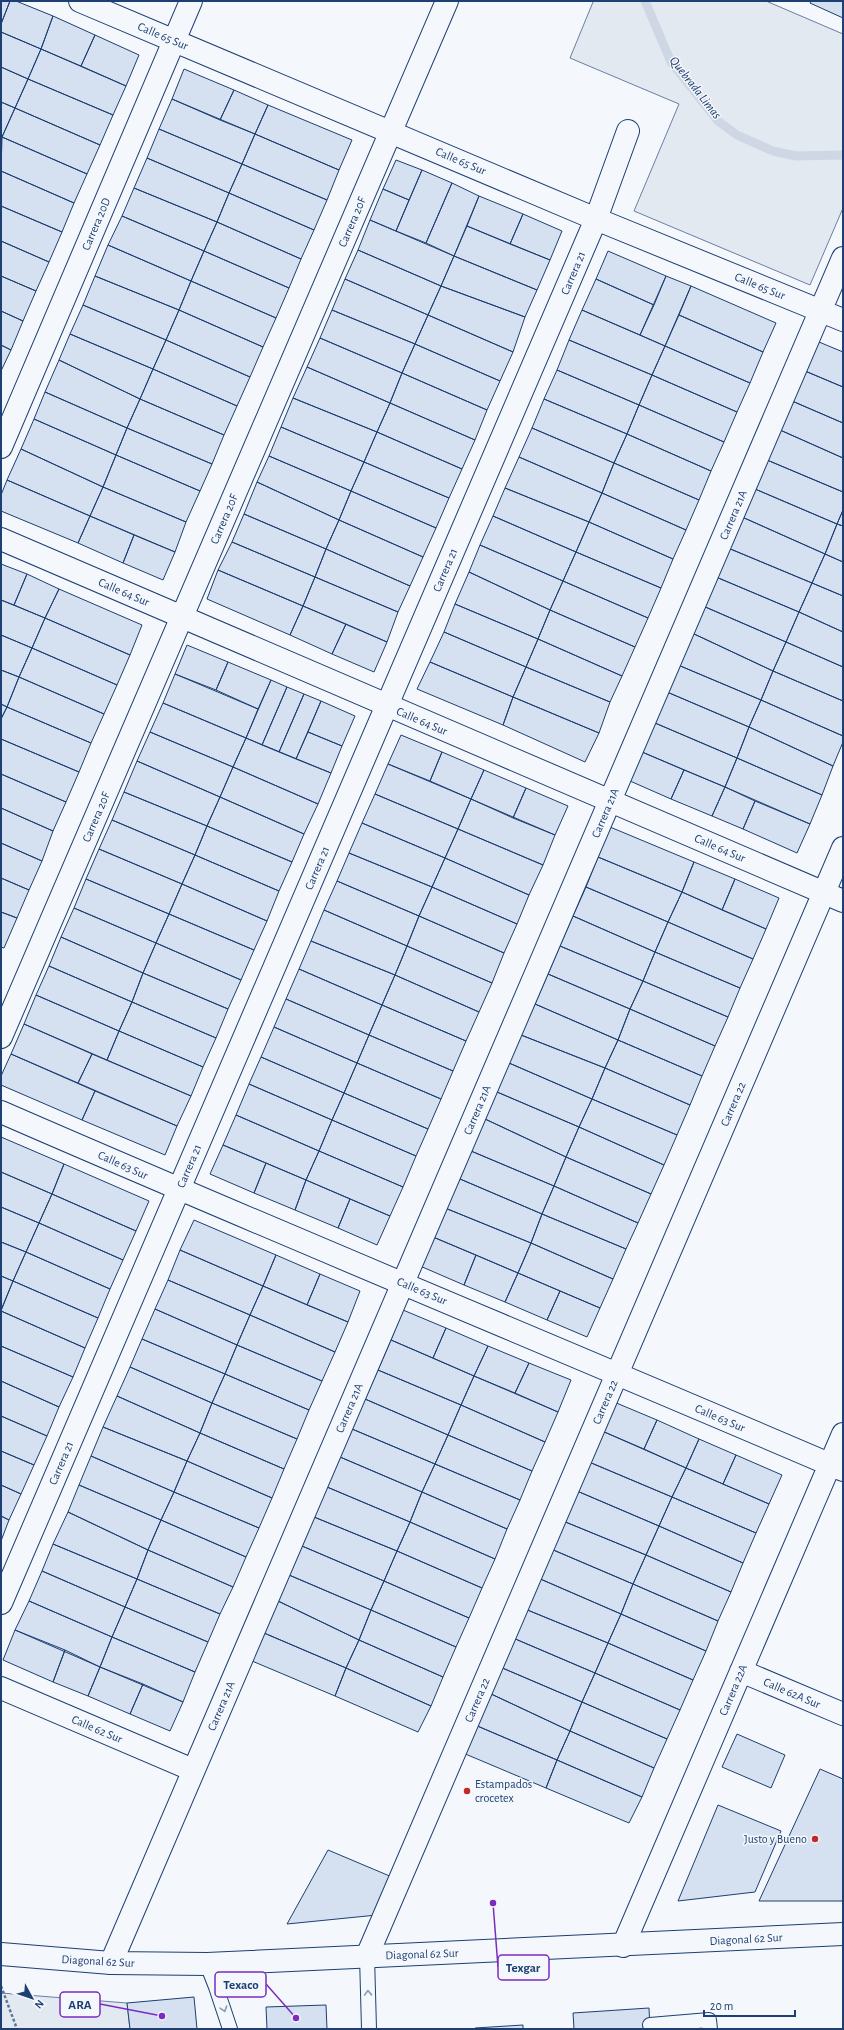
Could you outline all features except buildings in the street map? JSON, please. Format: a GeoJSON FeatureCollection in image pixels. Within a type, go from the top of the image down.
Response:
{"type":"FeatureCollection","features":[{"type":"Feature","properties":{"kind":"street","name":"Calle 65 Sur"},"geometry":{"type":"LineString","coordinates":[[80,1],[391,131],[596,219],[843,320]]}},
{"type":"Feature","properties":{"kind":"street","name":"Carrera 20D"},"geometry":{"type":"LineString","coordinates":[[1,447],[190,1]]}},
{"type":"Feature","properties":{"kind":"street","name":"Carrera 20F"},"geometry":{"type":"LineString","coordinates":[[1,1037],[446,1]]}},
{"type":"Feature","properties":{"kind":"street","name":"Carrera 21"},"geometry":{"type":"LineString","coordinates":[[1,1603],[596,219],[628,131]]}},
{"type":"Feature","properties":{"kind":"street","name":"Carrera 21A"},"geometry":{"type":"LineString","coordinates":[[111,1963],[843,258]]}},
{"type":"Feature","properties":{"kind":"street","name":"Calle 64 Sur"},"geometry":{"type":"LineString","coordinates":[[1,539],[386,706],[610,800],[833,897]]}},
{"type":"Feature","properties":{"kind":"street","name":"Carrera 22"},"geometry":{"type":"LineString","coordinates":[[367,1956],[617,1374],[833,897],[843,848]]}},
{"type":"Feature","properties":{"kind":"street","name":"Calle 63 Sur"},"geometry":{"type":"LineString","coordinates":[[1,1112],[178,1189],[403,1282],[837,1467]]}},
{"type":"Feature","properties":{"kind":"street","name":"Carrera 22A"},"geometry":{"type":"LineString","coordinates":[[623,1946],[741,1671],[837,1467],[843,1434]]}},
{"type":"Feature","properties":{"kind":"street","name":"Calle 62A Sur"},"geometry":{"type":"LineString","coordinates":[[741,1671],[843,1714]]}},
{"type":"Feature","properties":{"kind":"street","name":"Calle 62 Sur"},"geometry":{"type":"LineString","coordinates":[[1,1688],[193,1770]]}},
{"type":"Feature","properties":{"kind":"street","name":"Diagonal 62 Sur"},"geometry":{"type":"LineString","coordinates":[[1,1954],[111,1963],[207,1964],[623,1946],[843,1934]]}},
{"type":"Feature","properties":{"kind":"lane"},"geometry":{"type":"LineString","coordinates":[[367,1956],[369,2029]]}},
{"type":"Feature","properties":{"kind":"lane"},"geometry":{"type":"LineString","coordinates":[[207,1964],[230,2029]]}},
{"type":"Feature","properties":{"kind":"lane"},"geometry":{"type":"LineString","coordinates":[[650,2025],[709,2020],[710,2029]]}},
{"type":"Feature","properties":{"kind":"path"},"geometry":{"type":"LineString","coordinates":[[1,1986],[17,2029]]}},
{"type":"Feature","properties":{"kind":"shaded area"},"geometry":{"type":"Polygon","coordinates":[[[592,1],[766,1],[843,34],[843,208],[810,285],[634,211],[679,104],[570,58],[593,2],[592,1]]]}},
{"type":"Feature","properties":{"kind":"shaded area"},"geometry":{"type":"Polygon","coordinates":[[[1,1993],[127,2003],[130,2029],[1,2029],[1,1993]]]}},
{"type":"Feature","properties":{"kind":"waterway","name":"Quebrada Limas"},"geometry":{"type":"LineString","coordinates":[[645,1],[671,62],[718,121],[737,135],[773,151],[796,156],[843,155]]}},
{"type":"Feature","properties":{"kind":"place","name":"Estampados crocetex"},"geometry":{"type":"Point","coordinates":[467,1791]}},
{"type":"Feature","properties":{"kind":"place","name":"Justo y Bueno"},"geometry":{"type":"Point","coordinates":[815,1839]}},
{"type":"Feature","properties":{"kind":"place","name":"Texgar"},"geometry":{"type":"Point","coordinates":[493,1903]}},
{"type":"Feature","properties":{"kind":"place","name":"ARA"},"geometry":{"type":"Point","coordinates":[162,2016]}},
{"type":"Feature","properties":{"kind":"place","name":"Texaco"},"geometry":{"type":"Point","coordinates":[296,2018]}}]}
